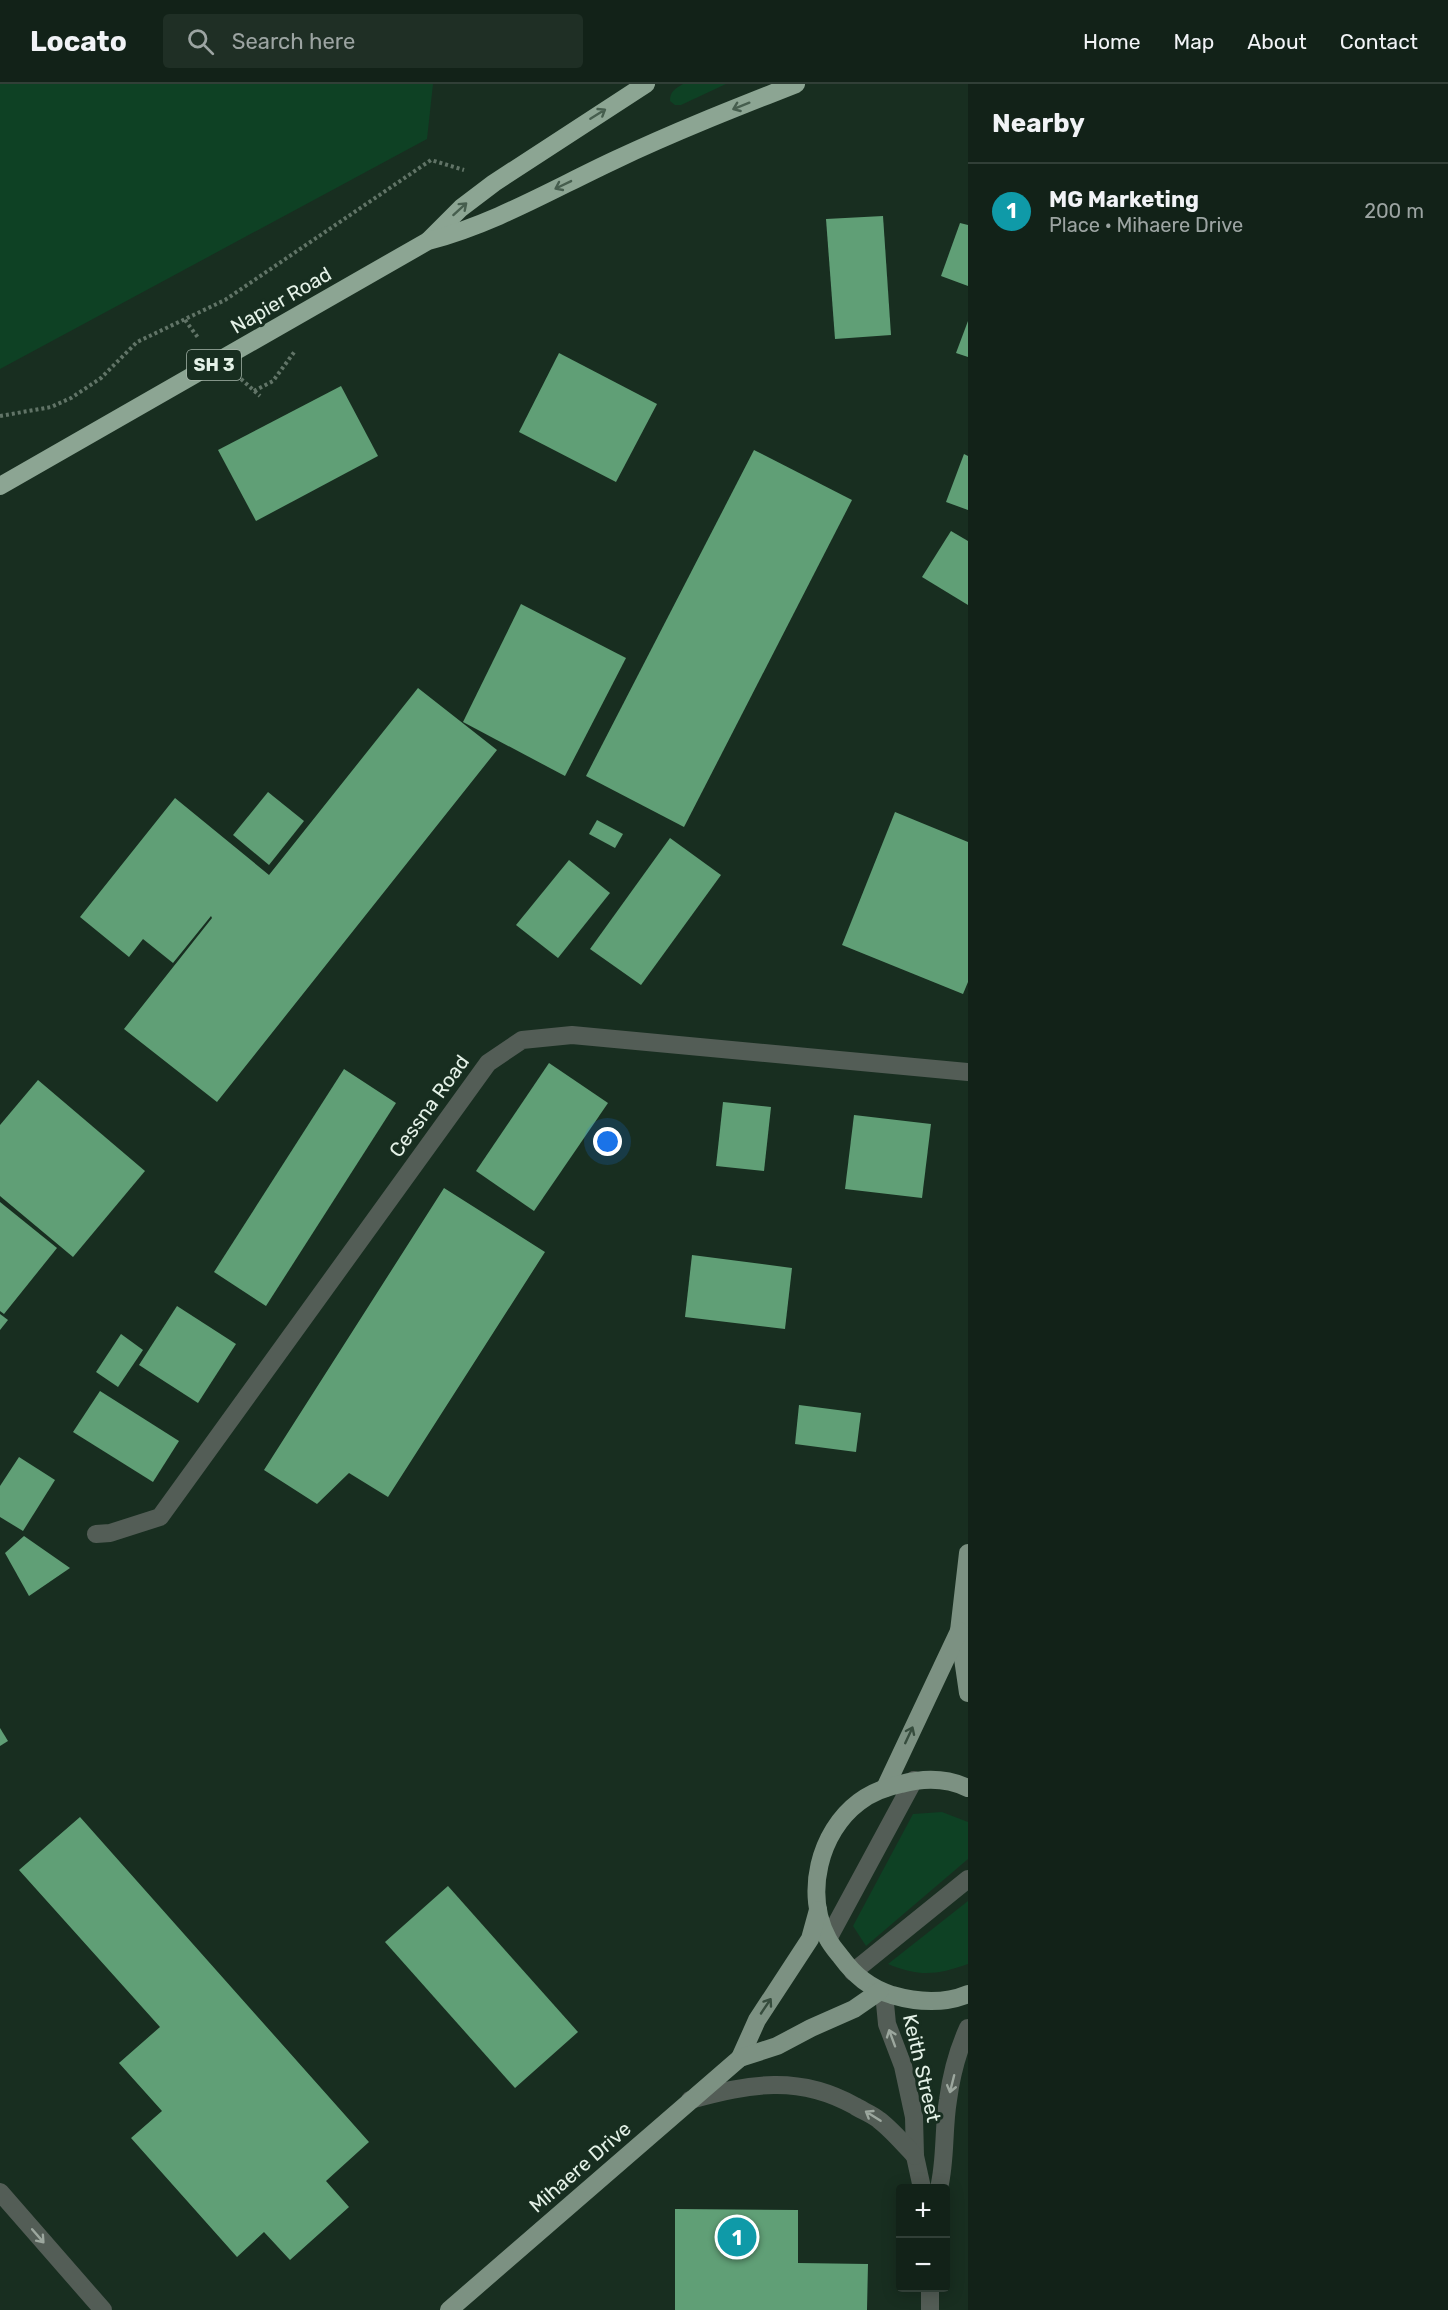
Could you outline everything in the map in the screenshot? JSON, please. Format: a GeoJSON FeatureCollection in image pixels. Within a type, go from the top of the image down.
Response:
{"type":"FeatureCollection","features":[{"type":"Feature","properties":{"kind":"highway","name":"Napier Road"},"geometry":{"type":"LineString","coordinates":[[428,241],[460,208],[494,183],[646,84]]}},
{"type":"Feature","properties":{"kind":"highway","name":"Napier Road"},"geometry":{"type":"LineString","coordinates":[[0,486],[428,241],[483,224],[616,159],[707,119],[796,84]]}},
{"type":"Feature","properties":{"kind":"main road"},"geometry":{"type":"LineString","coordinates":[[968,1553],[959,1631],[968,1693]]}},
{"type":"Feature","properties":{"kind":"main road"},"geometry":{"type":"LineString","coordinates":[[885,1788],[959,1631]]}},
{"type":"Feature","properties":{"kind":"main road"},"geometry":{"type":"LineString","coordinates":[[968,1788],[938,1780],[914,1780],[885,1788],[859,1802],[838,1824],[823,1851],[817,1880],[818,1910],[828,1939],[853,1972],[882,1992],[910,2000],[937,2001],[968,1994]]}},
{"type":"Feature","properties":{"kind":"main road","name":"Mihaere Drive"},"geometry":{"type":"LineString","coordinates":[[740,2058],[757,2020],[810,1939],[818,1910]]}},
{"type":"Feature","properties":{"kind":"main road","name":"Mihaere Drive"},"geometry":{"type":"LineString","coordinates":[[449,2310],[740,2058],[777,2046],[810,2028],[854,2009],[882,1992]]}},
{"type":"Feature","properties":{"kind":"street","name":"Cessna Road"},"geometry":{"type":"LineString","coordinates":[[96,1534],[110,1533],[160,1517],[488,1063],[522,1041],[572,1035],[968,1072]]}},
{"type":"Feature","properties":{"kind":"street"},"geometry":{"type":"LineString","coordinates":[[828,1939],[914,1780]]}},
{"type":"Feature","properties":{"kind":"street"},"geometry":{"type":"LineString","coordinates":[[853,1972],[968,1879]]}},
{"type":"Feature","properties":{"kind":"street","name":"Keith Street"},"geometry":{"type":"LineString","coordinates":[[882,1992],[887,2024],[903,2066],[914,2117],[915,2156],[921,2184]]}},
{"type":"Feature","properties":{"kind":"street","name":"Keith Street"},"geometry":{"type":"LineString","coordinates":[[940,2184],[943,2171],[947,2101],[968,2028]]}},
{"type":"Feature","properties":{"kind":"street"},"geometry":{"type":"LineString","coordinates":[[690,2100],[732,2089],[769,2084],[814,2088],[845,2100],[879,2120],[915,2156]]}},
{"type":"Feature","properties":{"kind":"street"},"geometry":{"type":"LineString","coordinates":[[0,2192],[103,2310]]}},
{"type":"Feature","properties":{"kind":"street"},"geometry":{"type":"LineString","coordinates":[[930,2292],[930,2310]]}},
{"type":"Feature","properties":{"kind":"path"},"geometry":{"type":"LineString","coordinates":[[0,416],[51,407],[71,398],[101,378],[137,342],[225,300],[431,160],[448,165]]}},
{"type":"Feature","properties":{"kind":"path"},"geometry":{"type":"LineString","coordinates":[[185,320],[194,335]]}},
{"type":"Feature","properties":{"kind":"green space"},"geometry":{"type":"Polygon","coordinates":[[[0,84],[433,84],[427,139],[0,369],[0,84]]]}},
{"type":"Feature","properties":{"kind":"green space"},"geometry":{"type":"Polygon","coordinates":[[[683,84],[726,84],[681,105],[675,105],[670,101],[671,95],[683,84]]]}},
{"type":"Feature","properties":{"kind":"green space"},"geometry":{"type":"Polygon","coordinates":[[[942,1812],[968,1822],[968,1859],[866,1946],[853,1926],[913,1814],[942,1812]]]}},
{"type":"Feature","properties":{"kind":"green space"},"geometry":{"type":"Polygon","coordinates":[[[968,1901],[968,1964],[937,1972],[919,1973],[888,1964],[968,1901]]]}},
{"type":"Feature","properties":{"kind":"building"},"geometry":{"type":"Polygon","coordinates":[[[883,216],[891,335],[835,339],[826,219],[883,216]]]}},
{"type":"Feature","properties":{"kind":"building"},"geometry":{"type":"Polygon","coordinates":[[[960,223],[968,225],[968,286],[941,276],[960,223]]]}},
{"type":"Feature","properties":{"kind":"building"},"geometry":{"type":"Polygon","coordinates":[[[968,321],[968,357],[956,353],[968,321]]]}},
{"type":"Feature","properties":{"kind":"building"},"geometry":{"type":"Polygon","coordinates":[[[559,353],[657,404],[616,482],[519,432],[559,353]]]}},
{"type":"Feature","properties":{"kind":"building"},"geometry":{"type":"Polygon","coordinates":[[[341,386],[378,456],[256,521],[218,450],[341,386]]]}},
{"type":"Feature","properties":{"kind":"building"},"geometry":{"type":"Polygon","coordinates":[[[754,450],[852,500],[684,827],[586,776],[754,450]]]}},
{"type":"Feature","properties":{"kind":"building"},"geometry":{"type":"Polygon","coordinates":[[[964,454],[968,456],[968,510],[946,502],[964,454]]]}},
{"type":"Feature","properties":{"kind":"building"},"geometry":{"type":"Polygon","coordinates":[[[951,531],[968,541],[968,605],[922,577],[951,531]]]}},
{"type":"Feature","properties":{"kind":"building"},"geometry":{"type":"Polygon","coordinates":[[[521,604],[626,658],[565,776],[463,722],[521,604]]]}},
{"type":"Feature","properties":{"kind":"building"},"geometry":{"type":"Polygon","coordinates":[[[418,688],[497,750],[217,1102],[124,1029],[212,918],[211,916],[173,963],[143,939],[129,957],[80,917],[175,798],[269,875],[418,688]]]}},
{"type":"Feature","properties":{"kind":"building"},"geometry":{"type":"Polygon","coordinates":[[[268,792],[304,821],[269,865],[233,835],[268,792]]]}},
{"type":"Feature","properties":{"kind":"building"},"geometry":{"type":"Polygon","coordinates":[[[895,812],[968,842],[968,982],[963,994],[842,945],[895,812]]]}},
{"type":"Feature","properties":{"kind":"building"},"geometry":{"type":"Polygon","coordinates":[[[597,820],[623,834],[615,848],[589,834],[597,820]]]}},
{"type":"Feature","properties":{"kind":"building"},"geometry":{"type":"Polygon","coordinates":[[[670,838],[721,875],[641,985],[590,949],[670,838]]]}},
{"type":"Feature","properties":{"kind":"building"},"geometry":{"type":"Polygon","coordinates":[[[569,860],[610,893],[558,958],[516,925],[569,860]]]}},
{"type":"Feature","properties":{"kind":"building"},"geometry":{"type":"Polygon","coordinates":[[[549,1063],[608,1103],[534,1211],[476,1171],[549,1063]]]}},
{"type":"Feature","properties":{"kind":"building"},"geometry":{"type":"Polygon","coordinates":[[[344,1069],[396,1103],[266,1306],[214,1272],[344,1069]]]}},
{"type":"Feature","properties":{"kind":"building"},"geometry":{"type":"Polygon","coordinates":[[[38,1080],[145,1171],[73,1257],[0,1196],[0,1125],[38,1080]]]}},
{"type":"Feature","properties":{"kind":"building"},"geometry":{"type":"Polygon","coordinates":[[[723,1102],[771,1107],[764,1171],[716,1166],[723,1102]]]}},
{"type":"Feature","properties":{"kind":"building"},"geometry":{"type":"Polygon","coordinates":[[[854,1115],[931,1124],[922,1198],[845,1189],[854,1115]]]}},
{"type":"Feature","properties":{"kind":"building"},"geometry":{"type":"Polygon","coordinates":[[[444,1188],[545,1252],[388,1497],[349,1473],[317,1504],[264,1470],[444,1188]]]}},
{"type":"Feature","properties":{"kind":"building"},"geometry":{"type":"Polygon","coordinates":[[[0,1202],[57,1248],[4,1314],[0,1311],[0,1202]]]}},
{"type":"Feature","properties":{"kind":"building"},"geometry":{"type":"Polygon","coordinates":[[[692,1255],[792,1268],[785,1329],[685,1317],[692,1255]]]}},
{"type":"Feature","properties":{"kind":"building"},"geometry":{"type":"Polygon","coordinates":[[[177,1306],[236,1344],[198,1403],[139,1365],[177,1306]]]}},
{"type":"Feature","properties":{"kind":"building"},"geometry":{"type":"Polygon","coordinates":[[[0,1314],[8,1320],[0,1330],[0,1314]]]}},
{"type":"Feature","properties":{"kind":"building"},"geometry":{"type":"Polygon","coordinates":[[[121,1334],[143,1350],[118,1387],[96,1372],[121,1334]]]}},
{"type":"Feature","properties":{"kind":"building"},"geometry":{"type":"Polygon","coordinates":[[[100,1391],[179,1441],[153,1482],[73,1432],[100,1391]]]}},
{"type":"Feature","properties":{"kind":"building"},"geometry":{"type":"Polygon","coordinates":[[[799,1405],[861,1413],[856,1452],[795,1444],[799,1405]]]}},
{"type":"Feature","properties":{"kind":"building"},"geometry":{"type":"Polygon","coordinates":[[[19,1457],[55,1480],[23,1531],[0,1517],[0,1486],[19,1457]]]}},
{"type":"Feature","properties":{"kind":"building"},"geometry":{"type":"Polygon","coordinates":[[[24,1536],[70,1568],[29,1596],[5,1553],[24,1536]]]}},
{"type":"Feature","properties":{"kind":"building"},"geometry":{"type":"Polygon","coordinates":[[[0,1728],[8,1741],[0,1746],[0,1728]]]}},
{"type":"Feature","properties":{"kind":"building"},"geometry":{"type":"Polygon","coordinates":[[[80,1817],[369,2142],[326,2181],[349,2207],[290,2260],[264,2232],[237,2257],[131,2138],[162,2111],[119,2063],[160,2027],[19,1870],[80,1817]]]}},
{"type":"Feature","properties":{"kind":"building"},"geometry":{"type":"Polygon","coordinates":[[[448,1886],[578,2032],[515,2088],[385,1942],[448,1886]]]}},
{"type":"Feature","properties":{"kind":"building"},"geometry":{"type":"Polygon","coordinates":[[[675,2209],[798,2210],[798,2263],[868,2264],[867,2310],[675,2310],[675,2209]]]}},
{"type":"Feature","properties":{"kind":"place","name":"MG Marketing"},"geometry":{"type":"Point","coordinates":[737,2237]}}]}
